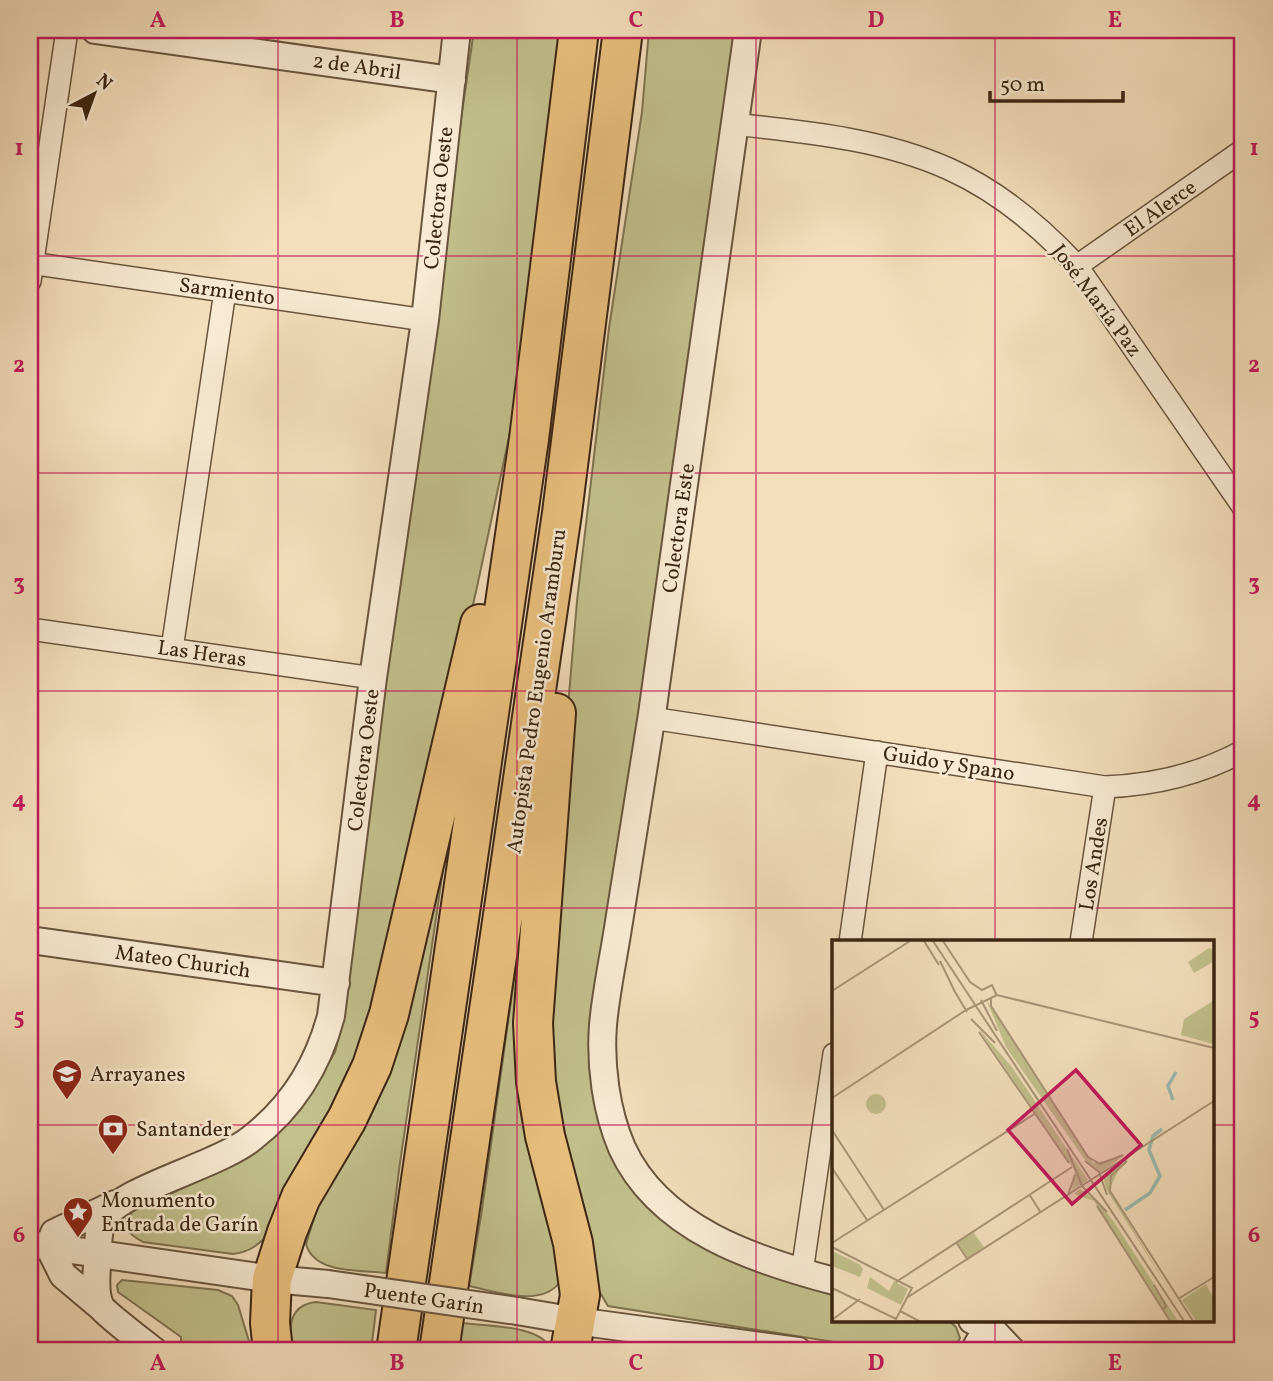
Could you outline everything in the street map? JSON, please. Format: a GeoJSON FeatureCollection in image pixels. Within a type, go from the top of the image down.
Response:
{"type":"FeatureCollection","features":[{"type":"Feature","properties":{"kind":"highway","name":"Autopista Pedro Eugenio Aramburu"},"geometry":{"type":"LineString","coordinates":[[396,1351],[529,439],[579,30]]}},
{"type":"Feature","properties":{"kind":"highway","name":"Autopista Pedro Eugenio Aramburu"},"geometry":{"type":"LineString","coordinates":[[439,1351],[562,513],[623,30]]}},
{"type":"Feature","properties":{"kind":"highway"},"geometry":{"type":"LineString","coordinates":[[273,1351],[270,1323],[272,1279],[295,1210],[320,1161],[347,1119],[372,1066],[389,1014],[471,659],[529,439]]}},
{"type":"Feature","properties":{"kind":"highway"},"geometry":{"type":"LineString","coordinates":[[562,513],[557,694],[533,1023],[536,1083],[545,1136],[573,1243],[580,1295],[573,1336]]}},
{"type":"Feature","properties":{"kind":"street"},"geometry":{"type":"LineString","coordinates":[[31,269],[67,30]]}},
{"type":"Feature","properties":{"kind":"street","name":"2 de Abril"},"geometry":{"type":"LineString","coordinates":[[95,30],[452,80]]}},
{"type":"Feature","properties":{"kind":"street","name":"Colectora Oeste"},"geometry":{"type":"LineString","coordinates":[[39,1245],[54,1233],[212,1162],[250,1140],[277,1117],[297,1092],[324,1044],[336,983],[373,678],[425,320],[457,30]]}},
{"type":"Feature","properties":{"kind":"street","name":"Colectora Este"},"geometry":{"type":"LineString","coordinates":[[748,30],[651,718],[603,1027],[605,1084],[613,1122],[623,1150],[645,1183],[669,1209],[697,1229],[736,1249],[832,1280]]}},
{"type":"Feature","properties":{"kind":"street","name":"José María Paz"},"geometry":{"type":"LineString","coordinates":[[734,124],[849,140],[896,150],[948,168],[991,192],[1023,215],[1054,241],[1077,266],[1243,507]]}},
{"type":"Feature","properties":{"kind":"street","name":"El Alerce"},"geometry":{"type":"LineString","coordinates":[[1077,266],[1243,150]]}},
{"type":"Feature","properties":{"kind":"street","name":"Sarmiento"},"geometry":{"type":"LineString","coordinates":[[31,269],[225,291],[425,320]]}},
{"type":"Feature","properties":{"kind":"street"},"geometry":{"type":"LineString","coordinates":[[172,649],[225,291]]}},
{"type":"Feature","properties":{"kind":"street","name":"Las Heras"},"geometry":{"type":"LineString","coordinates":[[30,629],[373,678]]}},
{"type":"Feature","properties":{"kind":"street","name":"Guido y Spano"},"geometry":{"type":"LineString","coordinates":[[651,718],[1105,787],[1142,785],[1174,779],[1210,768],[1243,751]]}},
{"type":"Feature","properties":{"kind":"street"},"geometry":{"type":"LineString","coordinates":[[850,940],[877,752]]}},
{"type":"Feature","properties":{"kind":"street","name":"Los Andes"},"geometry":{"type":"LineString","coordinates":[[1081,940],[1105,787]]}},
{"type":"Feature","properties":{"kind":"street","name":"Mateo Churich"},"geometry":{"type":"LineString","coordinates":[[30,940],[336,983]]}},
{"type":"Feature","properties":{"kind":"street"},"geometry":{"type":"LineString","coordinates":[[802,1272],[832,1068]]}},
{"type":"Feature","properties":{"kind":"street"},"geometry":{"type":"LineString","coordinates":[[101,1307],[96,1283],[102,1220],[121,1201]]}},
{"type":"Feature","properties":{"kind":"street"},"geometry":{"type":"LineString","coordinates":[[39,1245],[63,1275],[154,1351]]}},
{"type":"Feature","properties":{"kind":"street","name":"Puente Garín"},"geometry":{"type":"LineString","coordinates":[[39,1245],[517,1311],[573,1336],[799,1351]]}},
{"type":"Feature","properties":{"kind":"street"},"geometry":{"type":"LineString","coordinates":[[974,1351],[991,1323],[1012,1351]]}},
{"type":"Feature","properties":{"kind":"shaded area"},"geometry":{"type":"Polygon","coordinates":[[[474,30],[560,30],[515,409],[373,1044],[270,1233],[262,1241],[249,1250],[233,1254],[143,1242],[133,1236],[127,1227],[126,1219],[133,1211],[209,1176],[246,1152],[311,1092],[335,1052],[344,1016],[408,482],[474,30]]]}},
{"type":"Feature","properties":{"kind":"shaded area"},"geometry":{"type":"Polygon","coordinates":[[[649,30],[736,30],[592,1062],[638,1189],[832,1290],[832,1322],[950,1322],[956,1327],[960,1338],[953,1351],[890,1351],[608,1306],[599,1291],[590,1231],[563,1151],[545,1027],[561,788],[577,601],[609,328],[642,112],[649,30]]]}},
{"type":"Feature","properties":{"kind":"shaded area"},"geometry":{"type":"Polygon","coordinates":[[[461,748],[386,1273],[339,1269],[318,1261],[306,1244],[461,748]]]}},
{"type":"Feature","properties":{"kind":"shaded area"},"geometry":{"type":"Polygon","coordinates":[[[535,829],[559,1238],[559,1283],[551,1291],[540,1295],[516,1296],[469,1286],[535,829]]]}},
{"type":"Feature","properties":{"kind":"shaded area"},"geometry":{"type":"Polygon","coordinates":[[[122,1280],[218,1290],[232,1296],[238,1305],[252,1351],[181,1351],[181,1337],[118,1292],[117,1285],[122,1280]]]}},
{"type":"Feature","properties":{"kind":"shaded area"},"geometry":{"type":"Polygon","coordinates":[[[316,1302],[376,1310],[371,1351],[293,1351],[292,1319],[300,1308],[316,1302]]]}},
{"type":"Feature","properties":{"kind":"shaded area"},"geometry":{"type":"Polygon","coordinates":[[[462,1323],[499,1326],[527,1332],[546,1342],[551,1351],[458,1351],[462,1323]]]}},
{"type":"Feature","properties":{"kind":"place","name":"Arrayanes"},"geometry":{"type":"Point","coordinates":[67,1101]}},
{"type":"Feature","properties":{"kind":"place","name":"Santander"},"geometry":{"type":"Point","coordinates":[113,1156]}},
{"type":"Feature","properties":{"kind":"place","name":"Monumento Entrada de Garín"},"geometry":{"type":"Point","coordinates":[78,1239]}}]}
